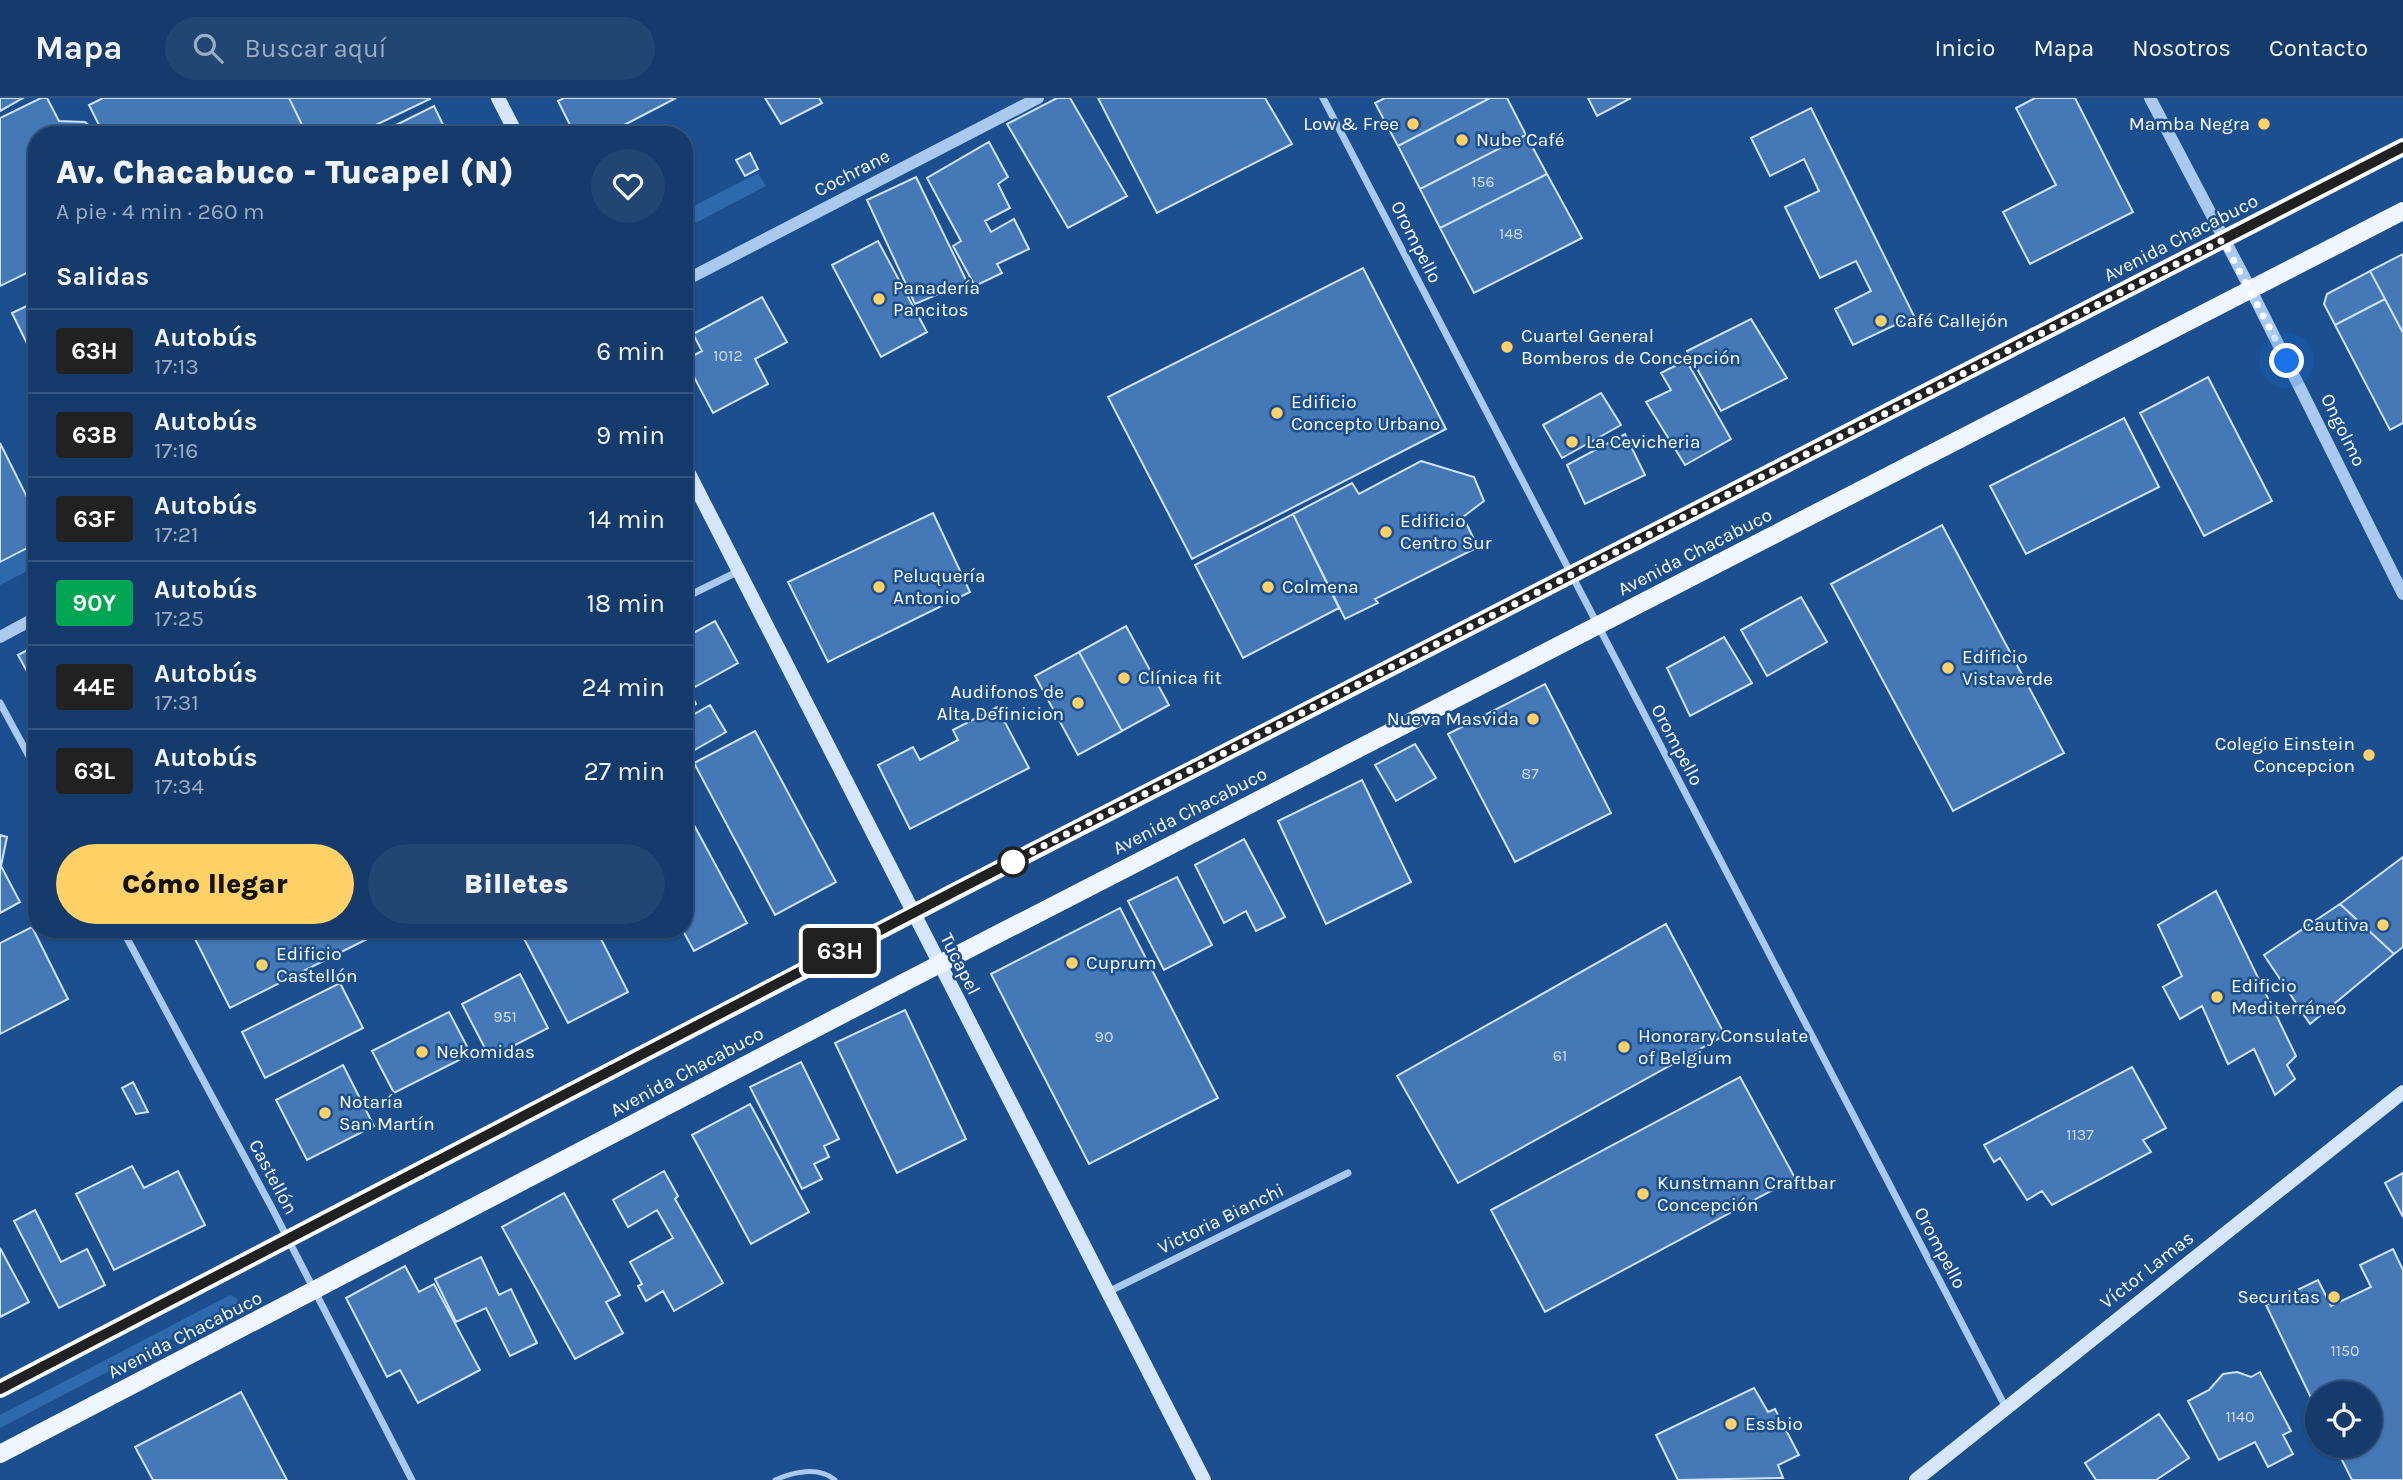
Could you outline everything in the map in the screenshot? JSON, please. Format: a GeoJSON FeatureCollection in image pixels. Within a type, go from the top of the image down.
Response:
{"type":"FeatureCollection","features":[{"type":"Feature","properties":{"kind":"main road"},"geometry":{"type":"LineString","coordinates":[[498,98],[512,126]]}},
{"type":"Feature","properties":{"kind":"main road","name":"Avenida Chacabuco"},"geometry":{"type":"LineString","coordinates":[[0,1389],[913,913],[2403,147]]}},
{"type":"Feature","properties":{"kind":"main road","name":"Avenida Chacabuco"},"geometry":{"type":"LineString","coordinates":[[0,1454],[939,964],[2403,211]]}},
{"type":"Feature","properties":{"kind":"main road","name":"Tucapel"},"geometry":{"type":"LineString","coordinates":[[693,481],[1204,1480]]}},
{"type":"Feature","properties":{"kind":"main road","name":"Víctor Lamas"},"geometry":{"type":"LineString","coordinates":[[1916,1480],[2005,1406],[2403,1092]]}},
{"type":"Feature","properties":{"kind":"street","name":"Cochrane"},"geometry":{"type":"LineString","coordinates":[[693,276],[1038,98]]}},
{"type":"Feature","properties":{"kind":"street","name":"Orompello"},"geometry":{"type":"LineString","coordinates":[[1323,98],[2005,1406]]}},
{"type":"Feature","properties":{"kind":"street","name":"Ongolmo"},"geometry":{"type":"LineString","coordinates":[[2150,98],[2251,290],[2403,594]]}},
{"type":"Feature","properties":{"kind":"street"},"geometry":{"type":"LineString","coordinates":[[693,593],[739,570]]}},
{"type":"Feature","properties":{"kind":"street"},"geometry":{"type":"LineString","coordinates":[[0,636],[28,622]]}},
{"type":"Feature","properties":{"kind":"street"},"geometry":{"type":"LineString","coordinates":[[0,703],[28,754]]}},
{"type":"Feature","properties":{"kind":"street","name":"Castellón"},"geometry":{"type":"LineString","coordinates":[[126,938],[316,1291],[412,1480]]}},
{"type":"Feature","properties":{"kind":"street","name":"Victoria Bianchi"},"geometry":{"type":"LineString","coordinates":[[1108,1292],[1348,1173]]}},
{"type":"Feature","properties":{"kind":"lane"},"geometry":{"type":"LineString","coordinates":[[775,1480],[815,1471],[825,1473],[835,1480]]}},
{"type":"Feature","properties":{"kind":"shaded area"},"geometry":{"type":"Polygon","coordinates":[[[758,173],[766,186],[693,224],[693,206],[758,173]]]}},
{"type":"Feature","properties":{"kind":"shaded area"},"geometry":{"type":"Polygon","coordinates":[[[28,548],[28,571],[0,585],[0,562],[28,548]]]}},
{"type":"Feature","properties":{"kind":"shaded area"},"geometry":{"type":"Polygon","coordinates":[[[230,1295],[238,1299],[236,1305],[0,1428],[0,1415],[230,1295]]]}},
{"type":"Feature","properties":{"kind":"building"},"geometry":{"type":"Polygon","coordinates":[[[0,98],[23,98],[0,111],[0,98]]]}},
{"type":"Feature","properties":{"kind":"building"},"geometry":{"type":"Polygon","coordinates":[[[41,98],[47,98],[59,121],[85,122],[90,126],[28,126],[28,272],[0,286],[0,118],[41,98]]]}},
{"type":"Feature","properties":{"kind":"building"},"geometry":{"type":"Polygon","coordinates":[[[103,98],[289,98],[303,126],[100,126],[89,105],[103,98]]]}},
{"type":"Feature","properties":{"kind":"building"},"geometry":{"type":"Polygon","coordinates":[[[289,98],[430,99],[374,126],[303,126],[289,98]]]}},
{"type":"Feature","properties":{"kind":"building"},"geometry":{"type":"Polygon","coordinates":[[[564,98],[676,98],[622,126],[570,126],[558,101],[564,98]]]}},
{"type":"Feature","properties":{"kind":"building"},"geometry":{"type":"Polygon","coordinates":[[[765,98],[819,98],[822,103],[781,124],[765,98]]]}},
{"type":"Feature","properties":{"kind":"building"},"geometry":{"type":"Polygon","coordinates":[[[1057,98],[1070,98],[1127,196],[1068,228],[1007,124],[1057,98]]]}},
{"type":"Feature","properties":{"kind":"building"},"geometry":{"type":"Polygon","coordinates":[[[1098,98],[1265,98],[1292,144],[1157,213],[1098,98]]]}},
{"type":"Feature","properties":{"kind":"building","name":"Low & Free"},"geometry":{"type":"Polygon","coordinates":[[[1385,98],[1490,98],[1398,146],[1375,103],[1385,98]]]}},
{"type":"Feature","properties":{"kind":"building","name":"Nube Café"},"geometry":{"type":"Polygon","coordinates":[[[1490,98],[1507,98],[1526,135],[1420,189],[1398,146],[1490,98]]]}},
{"type":"Feature","properties":{"kind":"building"},"geometry":{"type":"Polygon","coordinates":[[[1588,98],[1631,98],[1597,116],[1588,98]]]}},
{"type":"Feature","properties":{"kind":"building"},"geometry":{"type":"Polygon","coordinates":[[[2035,98],[2075,98],[2133,212],[2030,264],[2003,212],[2056,185],[2016,108],[2035,98]]]}},
{"type":"Feature","properties":{"kind":"building"},"geometry":{"type":"Polygon","coordinates":[[[434,106],[444,126],[394,126],[434,106]]]}},
{"type":"Feature","properties":{"kind":"building"},"geometry":{"type":"Polygon","coordinates":[[[1811,108],[1914,316],[1853,345],[1835,309],[1871,291],[1856,261],[1820,278],[1785,207],[1819,191],[1804,159],[1770,176],[1751,138],[1811,108]]]}},
{"type":"Feature","properties":{"kind":"building"},"geometry":{"type":"Polygon","coordinates":[[[1526,135],[1547,174],[1440,228],[1420,189],[1526,135]]]}},
{"type":"Feature","properties":{"kind":"building"},"geometry":{"type":"Polygon","coordinates":[[[989,142],[1008,177],[998,184],[1010,208],[985,221],[991,232],[1014,219],[1029,249],[997,264],[1002,273],[975,286],[953,246],[961,241],[927,178],[989,142]]]}},
{"type":"Feature","properties":{"kind":"building"},"geometry":{"type":"Polygon","coordinates":[[[750,153],[758,169],[745,176],[736,160],[750,153]]]}},
{"type":"Feature","properties":{"kind":"building"},"geometry":{"type":"Polygon","coordinates":[[[1547,174],[1582,238],[1474,293],[1440,228],[1547,174]]]}},
{"type":"Feature","properties":{"kind":"building"},"geometry":{"type":"Polygon","coordinates":[[[916,177],[967,282],[915,304],[867,200],[916,177]]]}},
{"type":"Feature","properties":{"kind":"building","name":"Panadería Pancitos"},"geometry":{"type":"Polygon","coordinates":[[[878,241],[927,332],[881,357],[832,265],[878,241]]]}},
{"type":"Feature","properties":{"kind":"building"},"geometry":{"type":"Polygon","coordinates":[[[2403,254],[2403,333],[2370,271],[2403,254]]]}},
{"type":"Feature","properties":{"kind":"building","name":"Edificio Concepto Urbano"},"geometry":{"type":"Polygon","coordinates":[[[1363,268],[1446,429],[1192,559],[1108,397],[1363,268]]]}},
{"type":"Feature","properties":{"kind":"building"},"geometry":{"type":"Polygon","coordinates":[[[2370,271],[2385,299],[2335,325],[2324,304],[2327,294],[2370,271]]]}},
{"type":"Feature","properties":{"kind":"building"},"geometry":{"type":"Polygon","coordinates":[[[762,297],[787,342],[755,359],[768,384],[713,413],[693,375],[693,356],[702,351],[693,334],[762,297]]]}},
{"type":"Feature","properties":{"kind":"building"},"geometry":{"type":"Polygon","coordinates":[[[2385,299],[2403,333],[2403,423],[2390,430],[2335,325],[2385,299]]]}},
{"type":"Feature","properties":{"kind":"building"},"geometry":{"type":"Polygon","coordinates":[[[28,305],[28,346],[12,313],[28,305]]]}},
{"type":"Feature","properties":{"kind":"building"},"geometry":{"type":"Polygon","coordinates":[[[1751,319],[1787,378],[1721,411],[1687,351],[1751,319]]]}},
{"type":"Feature","properties":{"kind":"building"},"geometry":{"type":"Polygon","coordinates":[[[1686,360],[1731,439],[1685,465],[1646,402],[1671,390],[1661,373],[1686,360]]]}},
{"type":"Feature","properties":{"kind":"building"},"geometry":{"type":"Polygon","coordinates":[[[2208,377],[2272,501],[2204,536],[2140,413],[2208,377]]]}},
{"type":"Feature","properties":{"kind":"building","name":"La Cevicheria"},"geometry":{"type":"Polygon","coordinates":[[[1601,393],[1621,425],[1562,458],[1543,425],[1601,393]]]}},
{"type":"Feature","properties":{"kind":"building"},"geometry":{"type":"Polygon","coordinates":[[[2124,418],[2159,487],[2026,554],[1990,486],[2124,418]]]}},
{"type":"Feature","properties":{"kind":"building"},"geometry":{"type":"Polygon","coordinates":[[[1625,434],[1645,475],[1585,504],[1567,465],[1625,434]]]}},
{"type":"Feature","properties":{"kind":"building"},"geometry":{"type":"Polygon","coordinates":[[[0,443],[28,499],[28,548],[0,562],[0,443]]]}},
{"type":"Feature","properties":{"kind":"building","name":"Edificio Centro Sur"},"geometry":{"type":"Polygon","coordinates":[[[1421,461],[1474,477],[1484,501],[1463,517],[1478,547],[1375,599],[1378,603],[1345,619],[1293,514],[1352,483],[1359,494],[1421,461]]]}},
{"type":"Feature","properties":{"kind":"building","name":"Peluquería Antonio"},"geometry":{"type":"Polygon","coordinates":[[[933,513],[970,592],[828,662],[788,582],[933,513]]]}},
{"type":"Feature","properties":{"kind":"building","name":"Colmena"},"geometry":{"type":"Polygon","coordinates":[[[1293,514],[1339,608],[1243,658],[1195,565],[1293,514]]]}},
{"type":"Feature","properties":{"kind":"building","name":"Edificio Vistaverde"},"geometry":{"type":"Polygon","coordinates":[[[1942,525],[2064,753],[1953,811],[1831,584],[1942,525]]]}},
{"type":"Feature","properties":{"kind":"building"},"geometry":{"type":"Polygon","coordinates":[[[1801,597],[1827,642],[1767,676],[1741,630],[1801,597]]]}},
{"type":"Feature","properties":{"kind":"building"},"geometry":{"type":"Polygon","coordinates":[[[715,621],[738,663],[695,687],[693,633],[715,621]]]}},
{"type":"Feature","properties":{"kind":"building","name":"Clínica fit"},"geometry":{"type":"Polygon","coordinates":[[[1126,626],[1169,705],[1122,731],[1079,652],[1126,626]]]}},
{"type":"Feature","properties":{"kind":"building"},"geometry":{"type":"Polygon","coordinates":[[[1724,637],[1752,683],[1690,716],[1667,668],[1724,637]]]}},
{"type":"Feature","properties":{"kind":"building"},"geometry":{"type":"Polygon","coordinates":[[[28,650],[28,673],[18,655],[28,650]]]}},
{"type":"Feature","properties":{"kind":"building","name":"Audifonos de Alta Definicion"},"geometry":{"type":"Polygon","coordinates":[[[1079,652],[1122,731],[1078,755],[1035,676],[1079,652]]]}},
{"type":"Feature","properties":{"kind":"building"},"geometry":{"type":"Polygon","coordinates":[[[1545,684],[1611,813],[1515,862],[1448,734],[1545,684]]]}},
{"type":"Feature","properties":{"kind":"building"},"geometry":{"type":"Polygon","coordinates":[[[710,705],[726,732],[693,751],[693,715],[710,705]]]}},
{"type":"Feature","properties":{"kind":"building"},"geometry":{"type":"Polygon","coordinates":[[[997,707],[1029,768],[910,829],[878,765],[913,747],[920,760],[958,740],[953,730],[997,707]]]}},
{"type":"Feature","properties":{"kind":"building"},"geometry":{"type":"Polygon","coordinates":[[[755,731],[836,882],[775,915],[694,763],[755,731]]]}},
{"type":"Feature","properties":{"kind":"building"},"geometry":{"type":"Polygon","coordinates":[[[1415,744],[1436,778],[1396,801],[1375,765],[1415,744]]]}},
{"type":"Feature","properties":{"kind":"building"},"geometry":{"type":"Polygon","coordinates":[[[1362,780],[1411,882],[1326,924],[1278,821],[1362,780]]]}},
{"type":"Feature","properties":{"kind":"building"},"geometry":{"type":"Polygon","coordinates":[[[693,826],[747,923],[694,951],[687,938],[693,938],[693,826]]]}},
{"type":"Feature","properties":{"kind":"building"},"geometry":{"type":"Polygon","coordinates":[[[0,835],[7,837],[1,866],[20,902],[0,913],[0,835]]]}},
{"type":"Feature","properties":{"kind":"building"},"geometry":{"type":"Polygon","coordinates":[[[1244,839],[1285,917],[1256,931],[1246,911],[1224,923],[1195,865],[1244,839]]]}},
{"type":"Feature","properties":{"kind":"building","name":"Cautiva"},"geometry":{"type":"Polygon","coordinates":[[[2403,857],[2403,947],[2394,954],[2340,904],[2403,857]]]}},
{"type":"Feature","properties":{"kind":"building"},"geometry":{"type":"Polygon","coordinates":[[[1177,877],[1212,945],[1164,970],[1128,901],[1177,877]]]}},
{"type":"Feature","properties":{"kind":"building","name":"Edificio Mediterráneo"},"geometry":{"type":"Polygon","coordinates":[[[2216,891],[2296,1056],[2287,1065],[2295,1079],[2275,1095],[2254,1049],[2228,1064],[2202,1006],[2180,1019],[2163,987],[2182,976],[2158,925],[2216,891]]]}},
{"type":"Feature","properties":{"kind":"building"},"geometry":{"type":"Polygon","coordinates":[[[2340,904],[2394,954],[2310,1024],[2264,955],[2340,904]]]}},
{"type":"Feature","properties":{"kind":"building"},"geometry":{"type":"Polygon","coordinates":[[[1120,908],[1218,1098],[1089,1164],[991,974],[1120,908]]]}},
{"type":"Feature","properties":{"kind":"building"},"geometry":{"type":"Polygon","coordinates":[[[1666,924],[1725,1035],[1458,1183],[1397,1076],[1666,924]]]}},
{"type":"Feature","properties":{"kind":"building"},"geometry":{"type":"Polygon","coordinates":[[[28,929],[28,938],[38,938],[68,999],[0,1034],[0,943],[28,929]]]}},
{"type":"Feature","properties":{"kind":"building","name":"Edificio Castellón"},"geometry":{"type":"Polygon","coordinates":[[[195,938],[369,938],[230,1008],[195,938]]]}},
{"type":"Feature","properties":{"kind":"building"},"geometry":{"type":"Polygon","coordinates":[[[524,938],[601,938],[628,992],[568,1023],[524,938]]]}},
{"type":"Feature","properties":{"kind":"building"},"geometry":{"type":"Polygon","coordinates":[[[520,974],[548,1028],[490,1058],[462,1004],[520,974]]]}},
{"type":"Feature","properties":{"kind":"building"},"geometry":{"type":"Polygon","coordinates":[[[340,983],[363,1028],[265,1078],[242,1032],[340,983]]]}},
{"type":"Feature","properties":{"kind":"building"},"geometry":{"type":"Polygon","coordinates":[[[905,1010],[966,1139],[897,1173],[835,1043],[905,1010]]]}},
{"type":"Feature","properties":{"kind":"building","name":"Nekomidas"},"geometry":{"type":"Polygon","coordinates":[[[449,1012],[471,1054],[394,1093],[372,1051],[449,1012]]]}},
{"type":"Feature","properties":{"kind":"building"},"geometry":{"type":"Polygon","coordinates":[[[801,1062],[839,1139],[824,1146],[829,1157],[814,1164],[822,1179],[802,1189],[750,1087],[801,1062]]]}},
{"type":"Feature","properties":{"kind":"building","name":"Notaría San Martín"},"geometry":{"type":"Polygon","coordinates":[[[343,1065],[374,1126],[307,1160],[276,1100],[343,1065]]]}},
{"type":"Feature","properties":{"kind":"building"},"geometry":{"type":"Polygon","coordinates":[[[2132,1067],[2166,1128],[2143,1140],[2151,1152],[2052,1205],[2042,1191],[2027,1200],[2000,1158],[1994,1162],[1984,1145],[2132,1067]]]}},
{"type":"Feature","properties":{"kind":"building","name":"Kunstmann Craftbar Concepción"},"geometry":{"type":"Polygon","coordinates":[[[1740,1077],[1795,1178],[1545,1312],[1491,1210],[1740,1077]]]}},
{"type":"Feature","properties":{"kind":"building"},"geometry":{"type":"Polygon","coordinates":[[[133,1082],[148,1112],[136,1114],[122,1088],[133,1082]]]}},
{"type":"Feature","properties":{"kind":"building"},"geometry":{"type":"Polygon","coordinates":[[[750,1104],[809,1212],[751,1244],[692,1135],[750,1104]]]}},
{"type":"Feature","properties":{"kind":"building"},"geometry":{"type":"Polygon","coordinates":[[[132,1166],[144,1188],[178,1171],[205,1225],[114,1270],[76,1194],[132,1166]]]}},
{"type":"Feature","properties":{"kind":"building"},"geometry":{"type":"Polygon","coordinates":[[[664,1171],[678,1196],[675,1199],[723,1283],[674,1311],[663,1291],[646,1301],[638,1286],[642,1284],[630,1262],[673,1238],[657,1210],[628,1227],[613,1200],[664,1171]]]}},
{"type":"Feature","properties":{"kind":"building"},"geometry":{"type":"Polygon","coordinates":[[[2403,1173],[2403,1217],[2385,1183],[2403,1173]]]}},
{"type":"Feature","properties":{"kind":"building"},"geometry":{"type":"Polygon","coordinates":[[[564,1193],[620,1295],[606,1302],[623,1333],[575,1359],[502,1227],[564,1193]]]}},
{"type":"Feature","properties":{"kind":"building"},"geometry":{"type":"Polygon","coordinates":[[[35,1210],[61,1262],[87,1249],[105,1285],[59,1308],[14,1221],[35,1210]]]}},
{"type":"Feature","properties":{"kind":"building"},"geometry":{"type":"Polygon","coordinates":[[[0,1248],[29,1302],[0,1317],[0,1248]]]}},
{"type":"Feature","properties":{"kind":"building"},"geometry":{"type":"Polygon","coordinates":[[[2393,1249],[2403,1270],[2403,1480],[2352,1480],[2341,1458],[2382,1458],[2382,1381],[2305,1381],[2305,1385],[2266,1305],[2318,1280],[2331,1306],[2371,1287],[2360,1265],[2393,1249]]]}},
{"type":"Feature","properties":{"kind":"building"},"geometry":{"type":"Polygon","coordinates":[[[481,1257],[499,1295],[511,1289],[537,1343],[510,1356],[486,1308],[456,1322],[435,1279],[481,1257]]]}},
{"type":"Feature","properties":{"kind":"building"},"geometry":{"type":"Polygon","coordinates":[[[405,1266],[419,1292],[434,1284],[480,1370],[418,1403],[400,1370],[387,1377],[346,1298],[405,1266]]]}},
{"type":"Feature","properties":{"kind":"building"},"geometry":{"type":"Polygon","coordinates":[[[2237,1372],[2251,1377],[2260,1372],[2291,1431],[2283,1435],[2293,1454],[2268,1467],[2255,1442],[2219,1460],[2188,1401],[2209,1390],[2223,1374],[2237,1372]]]}},
{"type":"Feature","properties":{"kind":"building","name":"Essbio"},"geometry":{"type":"Polygon","coordinates":[[[1754,1388],[1768,1412],[1775,1409],[1799,1455],[1778,1465],[1783,1478],[1678,1480],[1656,1435],[1754,1388]]]}},
{"type":"Feature","properties":{"kind":"building"},"geometry":{"type":"Polygon","coordinates":[[[241,1392],[287,1480],[153,1480],[135,1447],[241,1392]]]}},
{"type":"Feature","properties":{"kind":"building"},"geometry":{"type":"Polygon","coordinates":[[[2159,1414],[2189,1458],[2156,1480],[2096,1480],[2085,1463],[2159,1414]]]}},
{"type":"Feature","properties":{"kind":"bus line","name":"63H"},"geometry":{"type":"LineString","coordinates":[[0,1389],[957,890],[2403,147]]}},
{"type":"Feature","properties":{"kind":"place","name":"Low & Free"},"geometry":{"type":"Point","coordinates":[1413,124]}},
{"type":"Feature","properties":{"kind":"place","name":"Mamba Negra"},"geometry":{"type":"Point","coordinates":[2264,124]}},
{"type":"Feature","properties":{"kind":"place","name":"Nube Café"},"geometry":{"type":"Point","coordinates":[1462,140]}},
{"type":"Feature","properties":{"kind":"place","name":"Panadería Pancitos"},"geometry":{"type":"Point","coordinates":[879,299]}},
{"type":"Feature","properties":{"kind":"place","name":"Café Callejón"},"geometry":{"type":"Point","coordinates":[1881,321]}},
{"type":"Feature","properties":{"kind":"place","name":"Cuartel General Bomberos de Concepción"},"geometry":{"type":"Point","coordinates":[1507,347]}},
{"type":"Feature","properties":{"kind":"place","name":"Edificio Concepto Urbano"},"geometry":{"type":"Point","coordinates":[1277,413]}},
{"type":"Feature","properties":{"kind":"place","name":"La Cevicheria"},"geometry":{"type":"Point","coordinates":[1572,442]}},
{"type":"Feature","properties":{"kind":"place","name":"Edificio Centro Sur"},"geometry":{"type":"Point","coordinates":[1386,532]}},
{"type":"Feature","properties":{"kind":"place","name":"Peluquería Antonio"},"geometry":{"type":"Point","coordinates":[879,587]}},
{"type":"Feature","properties":{"kind":"place","name":"Colmena"},"geometry":{"type":"Point","coordinates":[1268,587]}},
{"type":"Feature","properties":{"kind":"place","name":"Edificio Vistaverde"},"geometry":{"type":"Point","coordinates":[1948,668]}},
{"type":"Feature","properties":{"kind":"place","name":"Clínica fit"},"geometry":{"type":"Point","coordinates":[1124,678]}},
{"type":"Feature","properties":{"kind":"place","name":"Audifonos de Alta Definicion"},"geometry":{"type":"Point","coordinates":[1078,703]}},
{"type":"Feature","properties":{"kind":"place","name":"Nueva Masvida"},"geometry":{"type":"Point","coordinates":[1533,719]}},
{"type":"Feature","properties":{"kind":"place","name":"Colegio Einstein Concepcion"},"geometry":{"type":"Point","coordinates":[2369,755]}},
{"type":"Feature","properties":{"kind":"place","name":"Cautiva"},"geometry":{"type":"Point","coordinates":[2383,925]}},
{"type":"Feature","properties":{"kind":"place","name":"Cuprum"},"geometry":{"type":"Point","coordinates":[1072,963]}},
{"type":"Feature","properties":{"kind":"place","name":"Edificio Castellón"},"geometry":{"type":"Point","coordinates":[262,965]}},
{"type":"Feature","properties":{"kind":"place","name":"Edificio Mediterráneo"},"geometry":{"type":"Point","coordinates":[2217,997]}},
{"type":"Feature","properties":{"kind":"place","name":"Honorary Consulate of Belgium"},"geometry":{"type":"Point","coordinates":[1624,1047]}},
{"type":"Feature","properties":{"kind":"place","name":"Nekomidas"},"geometry":{"type":"Point","coordinates":[422,1052]}},
{"type":"Feature","properties":{"kind":"place","name":"Notaría San Martín"},"geometry":{"type":"Point","coordinates":[325,1113]}},
{"type":"Feature","properties":{"kind":"place","name":"Kunstmann Craftbar Concepción"},"geometry":{"type":"Point","coordinates":[1643,1194]}},
{"type":"Feature","properties":{"kind":"place","name":"Securitas"},"geometry":{"type":"Point","coordinates":[2334,1297]}},
{"type":"Feature","properties":{"kind":"place","name":"Essbio"},"geometry":{"type":"Point","coordinates":[1731,1424]}},
{"type":"Feature","properties":{"kind":"route"},"geometry":{"type":"LineString","coordinates":[[1013,862],[1006,865],[2223,240],[2287,361]]}}]}
